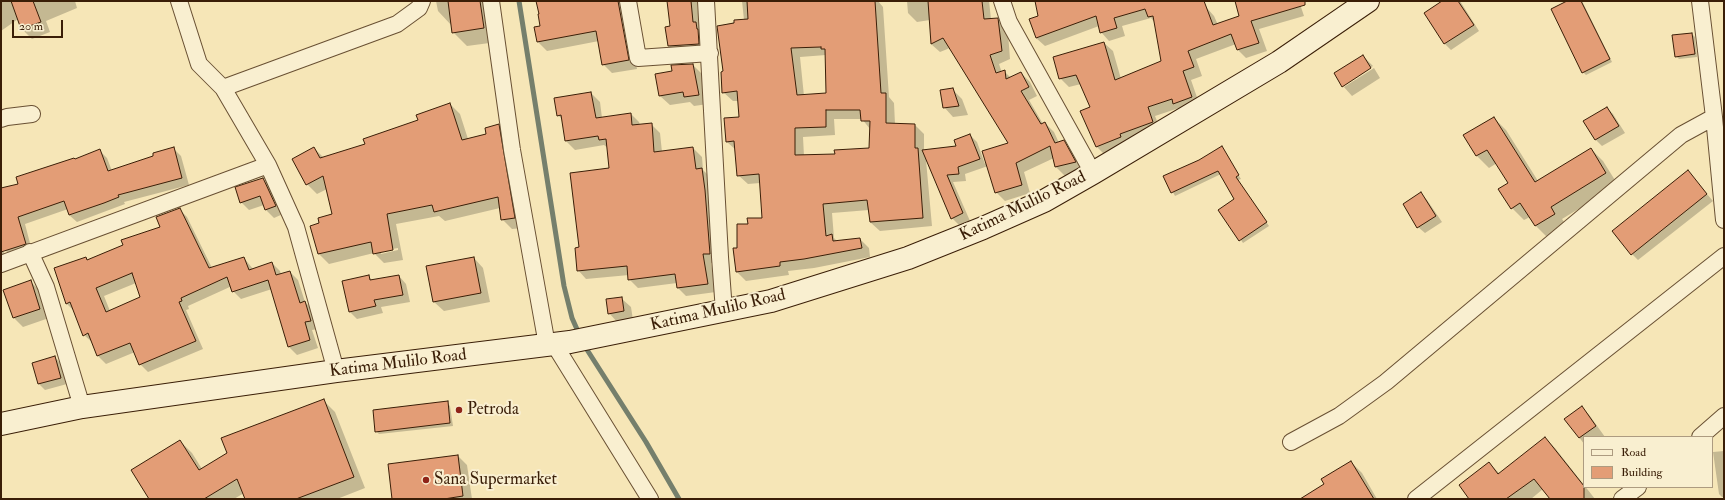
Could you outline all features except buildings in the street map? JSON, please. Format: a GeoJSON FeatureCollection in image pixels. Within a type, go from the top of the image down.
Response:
{"type":"FeatureCollection","features":[{"type":"Feature","properties":{"kind":"main road","name":"Katima Mulilo Road"},"geometry":{"type":"LineString","coordinates":[[1,424],[82,407],[336,371],[565,342],[771,301],[908,258],[983,228],[1037,204],[1094,173],[1279,62],[1368,1]]}},
{"type":"Feature","properties":{"kind":"street"},"geometry":{"type":"LineString","coordinates":[[179,1],[200,64],[222,88],[268,165],[296,227],[336,371]]}},
{"type":"Feature","properties":{"kind":"street"},"geometry":{"type":"LineString","coordinates":[[222,88],[397,24],[420,8],[422,1]]}},
{"type":"Feature","properties":{"kind":"street"},"geometry":{"type":"LineString","coordinates":[[491,1],[512,150],[565,342],[650,499]]}},
{"type":"Feature","properties":{"kind":"street"},"geometry":{"type":"LineString","coordinates":[[628,1],[638,58],[710,53]]}},
{"type":"Feature","properties":{"kind":"street"},"geometry":{"type":"LineString","coordinates":[[706,1],[724,311]]}},
{"type":"Feature","properties":{"kind":"street"},"geometry":{"type":"LineString","coordinates":[[1002,1],[1009,22],[1094,173]]}},
{"type":"Feature","properties":{"kind":"street"},"geometry":{"type":"LineString","coordinates":[[1700,1],[1714,117],[1724,220]]}},
{"type":"Feature","properties":{"kind":"street"},"geometry":{"type":"LineString","coordinates":[[1,119],[32,114]]}},
{"type":"Feature","properties":{"kind":"street"},"geometry":{"type":"LineString","coordinates":[[1292,442],[1339,416],[1386,382],[1681,135],[1714,117]]}},
{"type":"Feature","properties":{"kind":"street"},"geometry":{"type":"LineString","coordinates":[[1,264],[268,165]]}},
{"type":"Feature","properties":{"kind":"street"},"geometry":{"type":"LineString","coordinates":[[30,252],[46,287],[82,407]]}},
{"type":"Feature","properties":{"kind":"street"},"geometry":{"type":"LineString","coordinates":[[1416,499],[1724,256]]}},
{"type":"Feature","properties":{"kind":"street"},"geometry":{"type":"LineString","coordinates":[[1701,436],[1724,416]]}},
{"type":"Feature","properties":{"kind":"street"},"geometry":{"type":"LineString","coordinates":[[1622,499],[1637,488]]}},
{"type":"Feature","properties":{"kind":"waterway"},"geometry":{"type":"LineString","coordinates":[[519,1],[564,286],[572,318],[580,336]]}},
{"type":"Feature","properties":{"kind":"waterway"},"geometry":{"type":"LineString","coordinates":[[584,345],[646,442],[679,499]]}},
{"type":"Feature","properties":{"kind":"place","name":"Petroda"},"geometry":{"type":"Point","coordinates":[459,410]}},
{"type":"Feature","properties":{"kind":"place","name":"Sana Supermarket"},"geometry":{"type":"Point","coordinates":[426,480]}}]}
